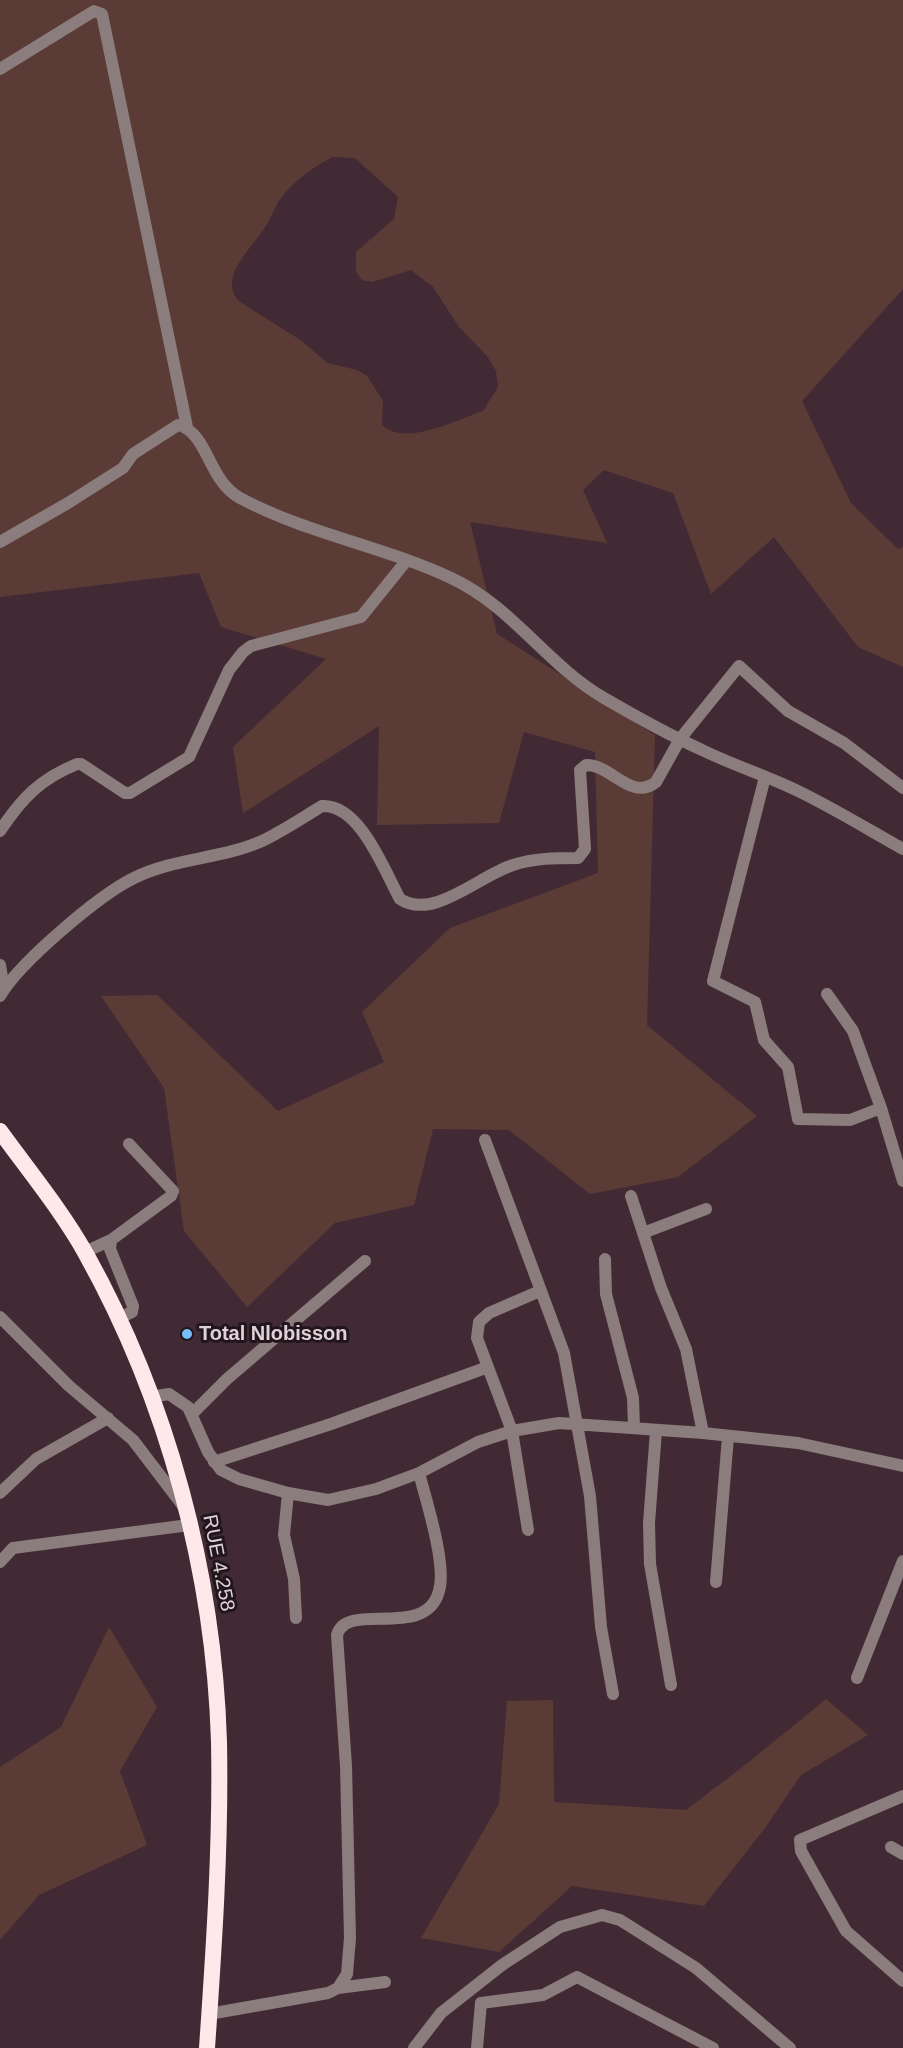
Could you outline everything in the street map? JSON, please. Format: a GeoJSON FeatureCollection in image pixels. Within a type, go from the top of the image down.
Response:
{"type":"FeatureCollection","features":[{"type":"Feature","properties":{"kind":"highway","name":"RUE 4.258"},"geometry":{"type":"LineString","coordinates":[[0,1131],[85,1252],[119,1318],[152,1397],[187,1517],[208,1620],[219,1740],[219,1805],[207,2048]]}},
{"type":"Feature","properties":{"kind":"street"},"geometry":{"type":"LineString","coordinates":[[0,69],[94,11],[102,14],[187,427]]}},
{"type":"Feature","properties":{"kind":"street"},"geometry":{"type":"LineString","coordinates":[[0,542],[123,468],[133,454],[178,425],[187,427],[195,435],[224,488],[238,497],[321,534],[407,560],[453,578],[519,624],[576,679],[603,698],[680,739],[799,791],[903,849]]}},
{"type":"Feature","properties":{"kind":"street"},"geometry":{"type":"LineString","coordinates":[[0,831],[29,794],[52,774],[76,764],[81,764],[130,793],[186,759],[229,670],[243,652],[251,646],[361,616],[407,560]]}},
{"type":"Feature","properties":{"kind":"street"},"geometry":{"type":"LineString","coordinates":[[2,993],[33,957],[80,916],[132,878],[155,869],[261,841],[322,806],[332,806],[351,817],[370,843],[400,899],[408,905],[421,907],[445,899],[513,865],[543,858],[578,858],[585,849],[580,770],[586,765],[597,766],[629,785],[642,789],[650,787],[656,782],[680,739],[739,666],[788,711],[844,743],[903,788]]}},
{"type":"Feature","properties":{"kind":"street"},"geometry":{"type":"LineString","coordinates":[[765,777],[713,981],[755,1002],[764,1040],[788,1067],[798,1119],[850,1120],[881,1108]]}},
{"type":"Feature","properties":{"kind":"street"},"geometry":{"type":"LineString","coordinates":[[0,965],[2,993]]}},
{"type":"Feature","properties":{"kind":"street"},"geometry":{"type":"LineString","coordinates":[[827,993],[853,1031],[881,1108],[903,1181]]}},
{"type":"Feature","properties":{"kind":"street"},"geometry":{"type":"LineString","coordinates":[[485,1140],[564,1353],[590,1496],[601,1627],[613,1694]]}},
{"type":"Feature","properties":{"kind":"street"},"geometry":{"type":"LineString","coordinates":[[85,1252],[111,1240],[171,1196],[173,1191],[129,1144]]}},
{"type":"Feature","properties":{"kind":"street"},"geometry":{"type":"LineString","coordinates":[[631,1196],[686,1349],[704,1433]]}},
{"type":"Feature","properties":{"kind":"street"},"geometry":{"type":"LineString","coordinates":[[643,1233],[706,1209]]}},
{"type":"Feature","properties":{"kind":"street"},"geometry":{"type":"LineString","coordinates":[[111,1240],[110,1249],[133,1306],[132,1312],[119,1318]]}},
{"type":"Feature","properties":{"kind":"street"},"geometry":{"type":"LineString","coordinates":[[605,1259],[606,1294],[633,1398],[634,1428]]}},
{"type":"Feature","properties":{"kind":"street"},"geometry":{"type":"LineString","coordinates":[[192,1414],[227,1379],[365,1261]]}},
{"type":"Feature","properties":{"kind":"street"},"geometry":{"type":"LineString","coordinates":[[528,1530],[512,1431],[477,1338],[479,1322],[489,1313],[540,1291]]}},
{"type":"Feature","properties":{"kind":"street"},"geometry":{"type":"LineString","coordinates":[[0,1317],[74,1391],[134,1440],[187,1517],[13,1548],[0,1562]]}},
{"type":"Feature","properties":{"kind":"street"},"geometry":{"type":"LineString","coordinates":[[214,1462],[488,1367]]}},
{"type":"Feature","properties":{"kind":"street"},"geometry":{"type":"LineString","coordinates":[[152,1397],[163,1393],[176,1396],[192,1414],[214,1462],[221,1470],[239,1479],[288,1493],[328,1500],[340,1499],[419,1473],[471,1445],[512,1431],[560,1423],[704,1433],[798,1443],[903,1466]]}},
{"type":"Feature","properties":{"kind":"street"},"geometry":{"type":"LineString","coordinates":[[0,1493],[36,1459],[108,1418]]}},
{"type":"Feature","properties":{"kind":"street"},"geometry":{"type":"LineString","coordinates":[[656,1431],[649,1523],[650,1564],[671,1685]]}},
{"type":"Feature","properties":{"kind":"street"},"geometry":{"type":"LineString","coordinates":[[716,1582],[728,1437]]}},
{"type":"Feature","properties":{"kind":"street"},"geometry":{"type":"LineString","coordinates":[[338,1989],[347,1974],[350,1938],[346,1766],[338,1635],[342,1625],[352,1620],[412,1617],[422,1612],[437,1596],[440,1577],[433,1524],[419,1473]]}},
{"type":"Feature","properties":{"kind":"street"},"geometry":{"type":"LineString","coordinates":[[288,1493],[284,1534],[294,1579],[296,1618]]}},
{"type":"Feature","properties":{"kind":"street"},"geometry":{"type":"LineString","coordinates":[[857,1678],[903,1561]]}},
{"type":"Feature","properties":{"kind":"street"},"geometry":{"type":"LineString","coordinates":[[903,1796],[800,1840],[801,1851],[846,1930],[903,1981]]}},
{"type":"Feature","properties":{"kind":"street"},"geometry":{"type":"LineString","coordinates":[[891,1847],[903,1854]]}},
{"type":"Feature","properties":{"kind":"street"},"geometry":{"type":"LineString","coordinates":[[414,2048],[441,2013],[502,1965],[560,1927],[602,1915],[620,1920],[696,1968],[790,2048]]}},
{"type":"Feature","properties":{"kind":"street"},"geometry":{"type":"LineString","coordinates":[[477,2048],[481,2003],[543,1995],[577,1977],[713,2048]]}},
{"type":"Feature","properties":{"kind":"street"},"geometry":{"type":"LineString","coordinates":[[209,2014],[385,1982]]}},
{"type":"Feature","properties":{"kind":"shaded area"},"geometry":{"type":"Polygon","coordinates":[[[0,0],[903,0],[903,289],[802,401],[851,503],[898,549],[903,547],[903,667],[858,647],[774,537],[711,594],[673,493],[604,470],[583,490],[607,543],[470,522],[497,634],[655,735],[647,1025],[757,1116],[678,1177],[590,1194],[509,1130],[433,1129],[414,1205],[335,1223],[247,1307],[184,1231],[164,1088],[101,996],[157,995],[278,1111],[384,1062],[362,1012],[450,928],[598,873],[595,752],[524,732],[499,823],[377,825],[379,726],[243,813],[233,747],[326,659],[221,627],[199,573],[0,597],[0,0]],[[333,157],[303,176],[284,194],[265,227],[238,265],[232,284],[234,293],[240,302],[302,341],[327,363],[357,370],[367,376],[383,401],[382,425],[392,431],[417,433],[431,430],[483,411],[498,387],[496,371],[487,356],[459,327],[433,287],[411,270],[372,282],[362,280],[356,272],[356,252],[394,219],[398,197],[355,158],[333,157]]]}},
{"type":"Feature","properties":{"kind":"shaded area"},"geometry":{"type":"Polygon","coordinates":[[[109,1627],[157,1707],[120,1771],[147,1845],[39,1895],[0,1940],[0,1767],[61,1727],[109,1627]]]}},
{"type":"Feature","properties":{"kind":"shaded area"},"geometry":{"type":"Polygon","coordinates":[[[826,1699],[868,1735],[801,1775],[765,1828],[704,1906],[572,1886],[499,1952],[421,1938],[499,1804],[507,1701],[553,1700],[554,1802],[686,1810],[826,1699]]]}},
{"type":"Feature","properties":{"kind":"place","name":"Total Nlobisson"},"geometry":{"type":"Point","coordinates":[187,1334]}}]}
